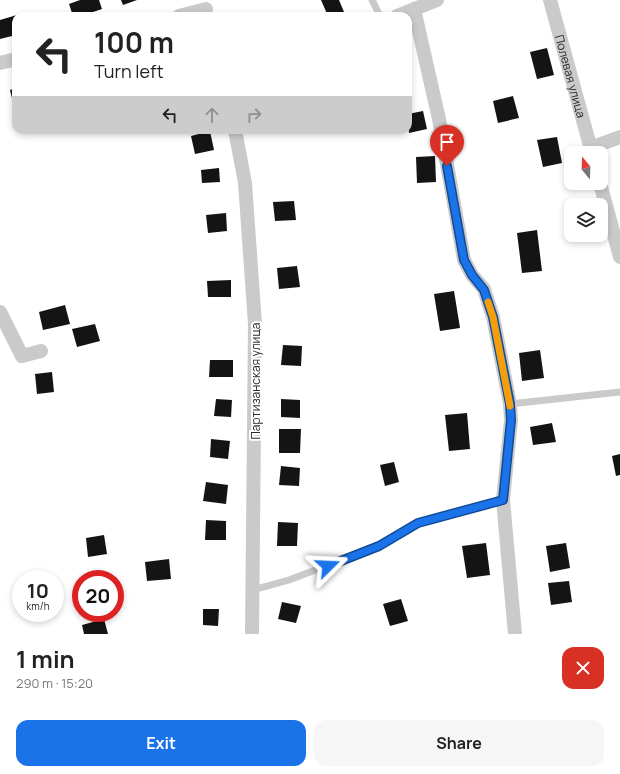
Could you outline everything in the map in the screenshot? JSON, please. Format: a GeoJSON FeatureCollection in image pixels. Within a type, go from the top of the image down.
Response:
{"type":"FeatureCollection","features":[{"type":"Feature","properties":{"kind":"street"},"geometry":{"type":"LineString","coordinates":[[407,12],[437,0]]}},
{"type":"Feature","properties":{"kind":"street","name":"Полевая улица"},"geometry":{"type":"LineString","coordinates":[[550,0],[590,146]]}},
{"type":"Feature","properties":{"kind":"street"},"geometry":{"type":"LineString","coordinates":[[192,12],[205,8]]}},
{"type":"Feature","properties":{"kind":"street"},"geometry":{"type":"LineString","coordinates":[[414,9],[439,119],[464,260],[472,275],[484,290],[493,317],[510,404],[511,420],[503,500],[515,634]]}},
{"type":"Feature","properties":{"kind":"street"},"geometry":{"type":"LineString","coordinates":[[0,63],[12,60]]}},
{"type":"Feature","properties":{"kind":"street","name":"Партизанская улица"},"geometry":{"type":"LineString","coordinates":[[236,134],[245,183],[255,324],[252,634]]}},
{"type":"Feature","properties":{"kind":"street"},"geometry":{"type":"LineString","coordinates":[[600,146],[620,137]]}},
{"type":"Feature","properties":{"kind":"street"},"geometry":{"type":"LineString","coordinates":[[602,190],[620,257]]}},
{"type":"Feature","properties":{"kind":"street"},"geometry":{"type":"LineString","coordinates":[[0,312],[22,356],[41,351]]}},
{"type":"Feature","properties":{"kind":"lane"},"geometry":{"type":"LineString","coordinates":[[372,0],[378,12]]}},
{"type":"Feature","properties":{"kind":"lane"},"geometry":{"type":"LineString","coordinates":[[510,404],[620,392]]}},
{"type":"Feature","properties":{"kind":"lane"},"geometry":{"type":"LineString","coordinates":[[253,590],[289,580],[379,546],[418,523],[503,500]]}},
{"type":"Feature","properties":{"kind":"building"},"geometry":{"type":"Polygon","coordinates":[[[80,0],[99,0],[102,9],[93,12],[72,12],[69,4],[80,0]]]}},
{"type":"Feature","properties":{"kind":"building"},"geometry":{"type":"Polygon","coordinates":[[[121,0],[137,0],[123,5],[121,0]]]}},
{"type":"Feature","properties":{"kind":"building"},"geometry":{"type":"Polygon","coordinates":[[[321,0],[339,0],[344,12],[326,12],[321,0]]]}},
{"type":"Feature","properties":{"kind":"building"},"geometry":{"type":"Polygon","coordinates":[[[12,16],[12,36],[0,39],[0,20],[12,16]]]}},
{"type":"Feature","properties":{"kind":"building"},"geometry":{"type":"Polygon","coordinates":[[[547,48],[554,75],[537,79],[530,52],[547,48]]]}},
{"type":"Feature","properties":{"kind":"building"},"geometry":{"type":"Polygon","coordinates":[[[513,96],[519,118],[498,123],[493,101],[513,96]]]}},
{"type":"Feature","properties":{"kind":"building"},"geometry":{"type":"Polygon","coordinates":[[[423,111],[427,129],[412,132],[412,113],[423,111]]]}},
{"type":"Feature","properties":{"kind":"building"},"geometry":{"type":"Polygon","coordinates":[[[199,134],[211,134],[214,150],[195,154],[191,136],[199,134]]]}},
{"type":"Feature","properties":{"kind":"building"},"geometry":{"type":"Polygon","coordinates":[[[557,137],[562,163],[543,167],[537,140],[557,137]]]}},
{"type":"Feature","properties":{"kind":"building"},"geometry":{"type":"Polygon","coordinates":[[[435,156],[436,182],[417,183],[416,157],[435,156]]]}},
{"type":"Feature","properties":{"kind":"building"},"geometry":{"type":"Polygon","coordinates":[[[219,168],[220,182],[202,183],[201,170],[219,168]]]}},
{"type":"Feature","properties":{"kind":"building"},"geometry":{"type":"Polygon","coordinates":[[[294,201],[296,220],[275,221],[273,202],[294,201]]]}},
{"type":"Feature","properties":{"kind":"building"},"geometry":{"type":"Polygon","coordinates":[[[226,213],[227,231],[208,233],[206,215],[226,213]]]}},
{"type":"Feature","properties":{"kind":"building"},"geometry":{"type":"Polygon","coordinates":[[[537,230],[542,271],[522,273],[517,233],[537,230]]]}},
{"type":"Feature","properties":{"kind":"building"},"geometry":{"type":"Polygon","coordinates":[[[297,266],[300,287],[279,289],[277,268],[297,266]]]}},
{"type":"Feature","properties":{"kind":"building"},"geometry":{"type":"Polygon","coordinates":[[[231,280],[231,297],[208,297],[207,281],[231,280]]]}},
{"type":"Feature","properties":{"kind":"building"},"geometry":{"type":"Polygon","coordinates":[[[454,291],[460,328],[440,331],[434,294],[454,291]]]}},
{"type":"Feature","properties":{"kind":"building"},"geometry":{"type":"Polygon","coordinates":[[[65,305],[70,324],[43,330],[39,312],[65,305]]]}},
{"type":"Feature","properties":{"kind":"building"},"geometry":{"type":"Polygon","coordinates":[[[95,324],[100,341],[77,347],[72,329],[95,324]]]}},
{"type":"Feature","properties":{"kind":"building"},"geometry":{"type":"Polygon","coordinates":[[[283,345],[302,346],[301,366],[281,365],[283,345]]]}},
{"type":"Feature","properties":{"kind":"building"},"geometry":{"type":"Polygon","coordinates":[[[540,350],[544,378],[522,381],[519,353],[540,350]]]}},
{"type":"Feature","properties":{"kind":"building"},"geometry":{"type":"Polygon","coordinates":[[[210,360],[233,360],[233,377],[209,377],[210,360]]]}},
{"type":"Feature","properties":{"kind":"building"},"geometry":{"type":"Polygon","coordinates":[[[52,372],[54,392],[37,394],[35,374],[52,372]]]}},
{"type":"Feature","properties":{"kind":"building"},"geometry":{"type":"Polygon","coordinates":[[[216,399],[232,400],[231,417],[214,416],[216,399]]]}},
{"type":"Feature","properties":{"kind":"building"},"geometry":{"type":"Polygon","coordinates":[[[281,399],[300,400],[300,418],[281,417],[281,399]]]}},
{"type":"Feature","properties":{"kind":"building"},"geometry":{"type":"Polygon","coordinates":[[[467,413],[470,449],[449,451],[445,415],[467,413]]]}},
{"type":"Feature","properties":{"kind":"building"},"geometry":{"type":"Polygon","coordinates":[[[552,423],[556,442],[533,445],[530,427],[552,423]]]}},
{"type":"Feature","properties":{"kind":"building"},"geometry":{"type":"Polygon","coordinates":[[[279,429],[301,429],[300,453],[279,453],[279,429]]]}},
{"type":"Feature","properties":{"kind":"building"},"geometry":{"type":"Polygon","coordinates":[[[211,439],[230,441],[228,459],[210,457],[211,439]]]}},
{"type":"Feature","properties":{"kind":"building"},"geometry":{"type":"Polygon","coordinates":[[[620,454],[620,475],[616,476],[612,456],[620,454]]]}},
{"type":"Feature","properties":{"kind":"building"},"geometry":{"type":"Polygon","coordinates":[[[394,462],[399,482],[385,486],[380,465],[394,462]]]}},
{"type":"Feature","properties":{"kind":"building"},"geometry":{"type":"Polygon","coordinates":[[[281,466],[300,468],[299,486],[279,485],[281,466]]]}},
{"type":"Feature","properties":{"kind":"building"},"geometry":{"type":"Polygon","coordinates":[[[206,482],[228,485],[226,504],[203,501],[206,482]]]}},
{"type":"Feature","properties":{"kind":"building"},"geometry":{"type":"Polygon","coordinates":[[[206,520],[226,521],[226,540],[205,540],[206,520]]]}},
{"type":"Feature","properties":{"kind":"building"},"geometry":{"type":"Polygon","coordinates":[[[278,522],[298,523],[297,546],[277,546],[278,522]]]}},
{"type":"Feature","properties":{"kind":"building"},"geometry":{"type":"Polygon","coordinates":[[[104,535],[107,554],[88,557],[86,538],[104,535]]]}},
{"type":"Feature","properties":{"kind":"building"},"geometry":{"type":"Polygon","coordinates":[[[486,543],[490,575],[467,578],[462,546],[486,543]]]}},
{"type":"Feature","properties":{"kind":"building"},"geometry":{"type":"Polygon","coordinates":[[[566,543],[570,568],[550,572],[546,546],[566,543]]]}},
{"type":"Feature","properties":{"kind":"building"},"geometry":{"type":"Polygon","coordinates":[[[169,559],[171,579],[147,581],[145,562],[169,559]]]}},
{"type":"Feature","properties":{"kind":"building"},"geometry":{"type":"Polygon","coordinates":[[[569,581],[572,602],[551,605],[548,583],[569,581]]]}},
{"type":"Feature","properties":{"kind":"building"},"geometry":{"type":"Polygon","coordinates":[[[401,599],[408,621],[390,626],[383,604],[401,599]]]}},
{"type":"Feature","properties":{"kind":"building"},"geometry":{"type":"Polygon","coordinates":[[[282,602],[301,606],[296,623],[278,619],[282,602]]]}},
{"type":"Feature","properties":{"kind":"building"},"geometry":{"type":"Polygon","coordinates":[[[203,609],[219,609],[218,626],[203,625],[203,609]]]}},
{"type":"Feature","properties":{"kind":"building"},"geometry":{"type":"Polygon","coordinates":[[[93,622],[105,622],[108,634],[84,634],[82,625],[93,622]]]}},
{"type":"Feature","properties":{"kind":"slow traffic"},"geometry":{"type":"LineString","coordinates":[[488,302],[493,317],[510,406]]}},
{"type":"Feature","properties":{"kind":"route"},"geometry":{"type":"LineString","coordinates":[[328,566],[379,546],[418,523],[503,500],[511,420],[510,404],[493,317],[484,290],[472,275],[464,260],[447,166]]}}]}
